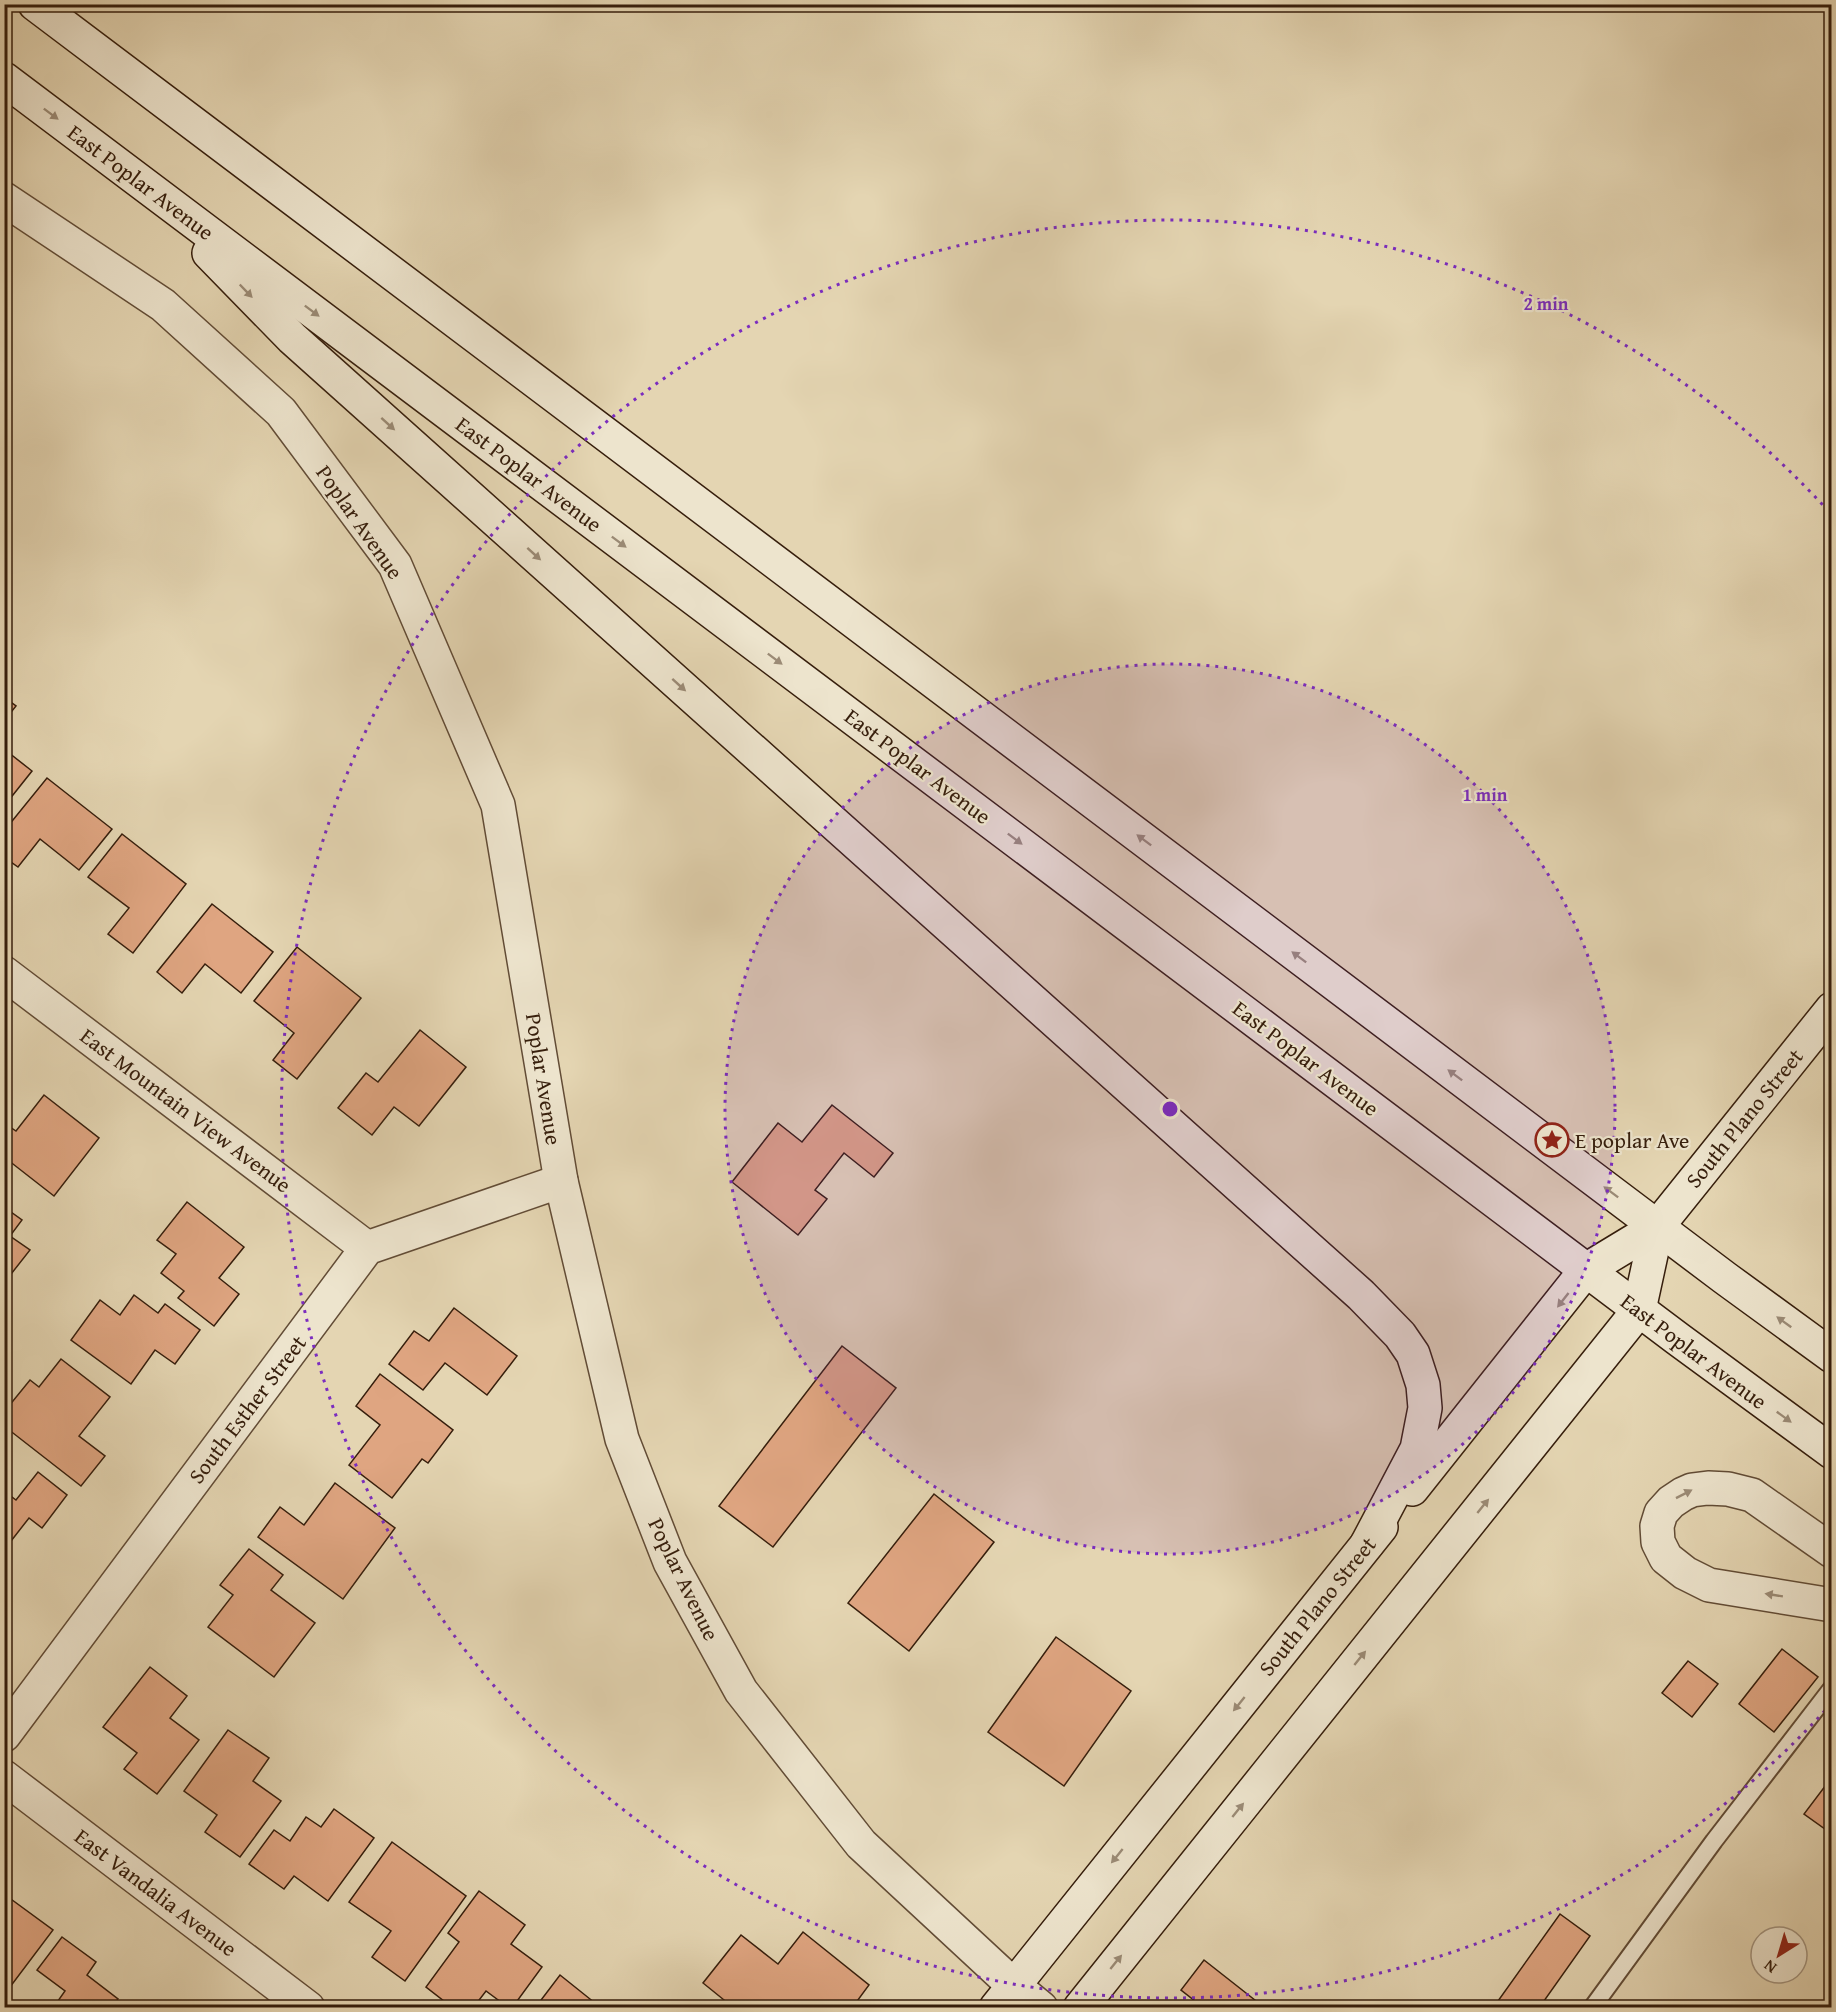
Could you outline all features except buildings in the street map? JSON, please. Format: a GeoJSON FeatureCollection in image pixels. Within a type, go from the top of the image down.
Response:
{"type":"FeatureCollection","features":[{"type":"Feature","properties":{"kind":"main road"},"geometry":{"type":"LineString","coordinates":[[35,4],[1832,1356]]}},
{"type":"Feature","properties":{"kind":"main road","name":"East Poplar Avenue"},"geometry":{"type":"LineString","coordinates":[[4,79],[1586,1270],[1832,1452]]}},
{"type":"Feature","properties":{"kind":"main road"},"geometry":{"type":"LineString","coordinates":[[131,174],[292,338],[1361,1295],[1400,1335],[1413,1354],[1423,1385],[1425,1408],[1417,1449],[1367,1544]]}},
{"type":"Feature","properties":{"kind":"main road","name":"Poplar Avenue"},"geometry":{"type":"LineString","coordinates":[[4,199],[163,305],[281,412],[395,565],[498,805],[561,1181],[622,1438],[670,1562],[741,1691],[861,1844],[1021,2001]]}},
{"type":"Feature","properties":{"kind":"main road","name":"East Mountain View Avenue"},"geometry":{"type":"LineString","coordinates":[[5,974],[367,1248]]}},
{"type":"Feature","properties":{"kind":"main road","name":"South Plano Street"},"geometry":{"type":"LineString","coordinates":[[1021,2001],[1367,1544],[1586,1270],[1658,1227],[1832,1009]]}},
{"type":"Feature","properties":{"kind":"main road"},"geometry":{"type":"LineString","coordinates":[[367,1248],[561,1181]]}},
{"type":"Feature","properties":{"kind":"main road","name":"South Plano Street"},"geometry":{"type":"LineString","coordinates":[[1080,2007],[1640,1310],[1658,1227]]}},
{"type":"Feature","properties":{"kind":"main road","name":"South Esther Street"},"geometry":{"type":"LineString","coordinates":[[4,1735],[367,1248]]}},
{"type":"Feature","properties":{"kind":"main road"},"geometry":{"type":"LineString","coordinates":[[1832,1551],[1752,1495],[1728,1489],[1708,1488],[1683,1494],[1661,1513],[1657,1526],[1658,1542],[1666,1558],[1685,1573],[1709,1585],[1832,1605]]}},
{"type":"Feature","properties":{"kind":"main road","name":"East Vandalia Avenue"},"geometry":{"type":"LineString","coordinates":[[4,1776],[308,2007]]}},
{"type":"Feature","properties":{"kind":"lane"},"geometry":{"type":"LineString","coordinates":[[1592,2007],[1714,1841],[1832,1688]]}},
{"type":"Feature","properties":{"kind":"place","name":"E poplar Ave"},"geometry":{"type":"Point","coordinates":[1552,1140]}}]}
